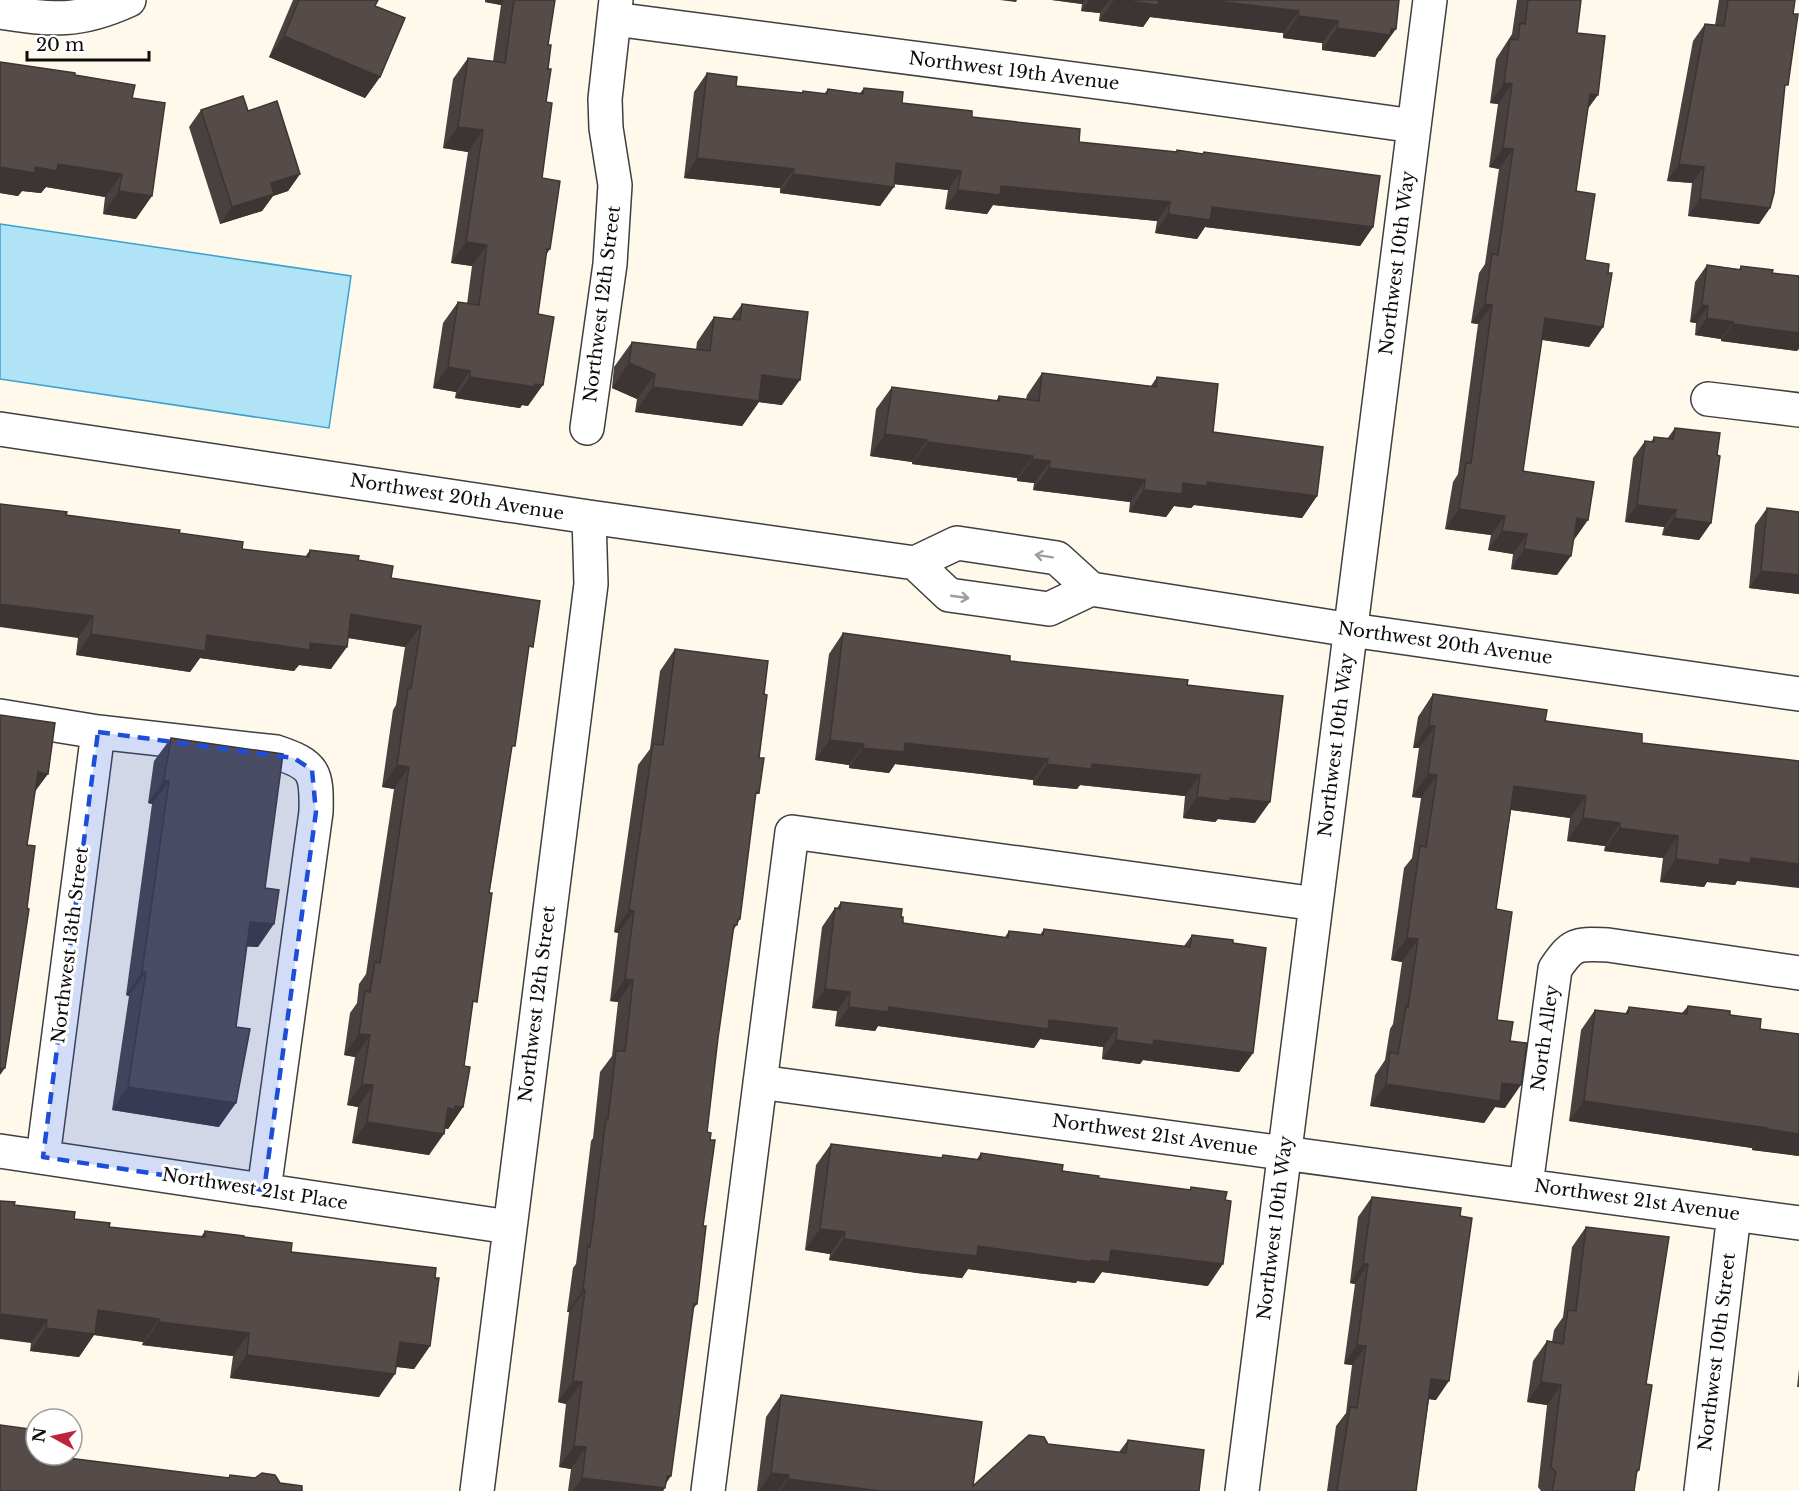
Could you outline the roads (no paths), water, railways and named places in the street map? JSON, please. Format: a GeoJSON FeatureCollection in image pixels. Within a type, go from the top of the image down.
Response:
{"type":"FeatureCollection","features":[{"type":"Feature","properties":{"kind":"street"},"geometry":{"type":"LineString","coordinates":[[0,12],[55,19],[75,18],[104,11],[129,0]]}},
{"type":"Feature","properties":{"kind":"street","name":"Northwest 10th Way"},"geometry":{"type":"LineString","coordinates":[[1242,1491],[1430,0]]}},
{"type":"Feature","properties":{"kind":"street","name":"Northwest 19th Avenue"},"geometry":{"type":"LineString","coordinates":[[615,10],[1414,126]]}},
{"type":"Feature","properties":{"kind":"street","name":"Northwest 12th Street"},"geometry":{"type":"LineString","coordinates":[[587,429],[610,264],[614,207],[615,185],[606,128],[605,99],[615,10]]}},
{"type":"Feature","properties":{"kind":"street"},"geometry":{"type":"LineString","coordinates":[[1708,399],[1799,410]]}},
{"type":"Feature","properties":{"kind":"street","name":"Northwest 20th Avenue"},"geometry":{"type":"LineString","coordinates":[[0,429],[915,563]]}},
{"type":"Feature","properties":{"kind":"street","name":"Northwest 12th Street"},"geometry":{"type":"LineString","coordinates":[[477,1491],[591,584],[589,517]]}},
{"type":"Feature","properties":{"kind":"street"},"geometry":{"type":"LineString","coordinates":[[957,543],[1057,558],[1091,589],[1049,609],[960,597],[949,595],[915,563],[957,543]]}},
{"type":"Feature","properties":{"kind":"street","name":"Northwest 20th Avenue"},"geometry":{"type":"LineString","coordinates":[[1091,589],[1351,630],[1799,694]]}},
{"type":"Feature","properties":{"kind":"street"},"geometry":{"type":"LineString","coordinates":[[0,716],[98,732],[276,752],[294,758],[312,770],[317,788],[316,812],[264,1190]]}},
{"type":"Feature","properties":{"kind":"street","name":"Northwest 13th Street"},"geometry":{"type":"LineString","coordinates":[[44,1157],[98,732]]}},
{"type":"Feature","properties":{"kind":"street"},"geometry":{"type":"LineString","coordinates":[[708,1491],[792,832],[1316,904]]}},
{"type":"Feature","properties":{"kind":"street","name":"North Alley"},"geometry":{"type":"LineString","coordinates":[[1526,1185],[1555,969],[1567,950],[1582,944],[1608,945],[1799,973]]}},
{"type":"Feature","properties":{"kind":"street","name":"Northwest 21st Avenue"},"geometry":{"type":"LineString","coordinates":[[760,1082],[1799,1222]]}},
{"type":"Feature","properties":{"kind":"street","name":"Northwest 21st Place"},"geometry":{"type":"LineString","coordinates":[[0,1151],[509,1227]]}},
{"type":"Feature","properties":{"kind":"street","name":"Northwest 10th Street"},"geometry":{"type":"LineString","coordinates":[[1701,1491],[1734,1214]]}},
{"type":"Feature","properties":{"kind":"water"},"geometry":{"type":"Polygon","coordinates":[[[0,224],[351,276],[329,428],[0,379],[0,224]]]}}]}
